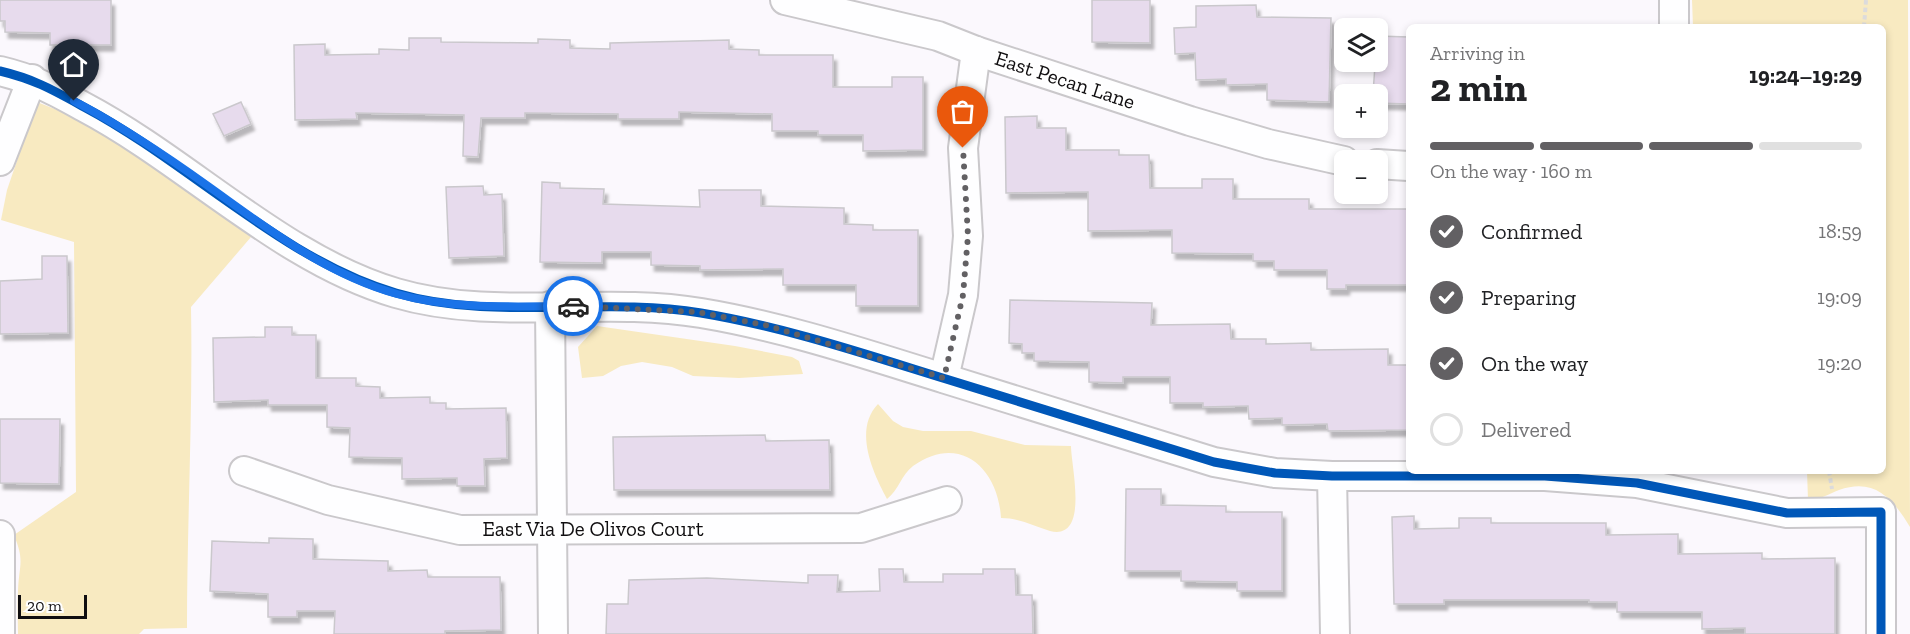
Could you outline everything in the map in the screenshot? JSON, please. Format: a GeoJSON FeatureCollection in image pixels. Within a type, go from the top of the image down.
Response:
{"type":"FeatureCollection","features":[{"type":"Feature","properties":{"kind":"street","name":"East Pecan Lane"},"geometry":{"type":"LineString","coordinates":[[785,0],[938,36],[976,51],[1268,144],[1334,158]]}},
{"type":"Feature","properties":{"kind":"street"},"geometry":{"type":"LineString","coordinates":[[1674,0],[1674,24]]}},
{"type":"Feature","properties":{"kind":"street"},"geometry":{"type":"LineString","coordinates":[[944,378],[963,295],[968,236],[963,148],[976,51]]}},
{"type":"Feature","properties":{"kind":"street"},"geometry":{"type":"LineString","coordinates":[[0,71],[32,79],[116,124],[297,249],[345,274],[396,293],[447,305],[613,306],[697,312],[777,328],[1214,462],[1275,473],[1332,476],[1545,476],[1637,483],[1787,513],[1881,512],[1881,634]]}},
{"type":"Feature","properties":{"kind":"street"},"geometry":{"type":"LineString","coordinates":[[0,161],[32,79]]}},
{"type":"Feature","properties":{"kind":"street"},"geometry":{"type":"LineString","coordinates":[[1388,165],[1406,166]]}},
{"type":"Feature","properties":{"kind":"street"},"geometry":{"type":"LineString","coordinates":[[550,306],[554,634]]}},
{"type":"Feature","properties":{"kind":"street","name":"East Via De Olivos Court"},"geometry":{"type":"LineString","coordinates":[[244,471],[328,500],[460,530],[861,528],[947,501]]}},
{"type":"Feature","properties":{"kind":"street"},"geometry":{"type":"LineString","coordinates":[[1332,476],[1335,634]]}},
{"type":"Feature","properties":{"kind":"street"},"geometry":{"type":"LineString","coordinates":[[0,535],[0,634]]}},
{"type":"Feature","properties":{"kind":"path"},"geometry":{"type":"LineString","coordinates":[[1864,24],[1866,0]]}},
{"type":"Feature","properties":{"kind":"shaded area"},"geometry":{"type":"Polygon","coordinates":[[[1692,0],[1908,0],[1910,527],[1897,508],[1882,493],[1863,486],[1839,490],[1808,500],[1807,474],[1886,474],[1886,24],[1693,24],[1692,0]]]}},
{"type":"Feature","properties":{"kind":"shaded area"},"geometry":{"type":"Polygon","coordinates":[[[37,102],[85,121],[141,155],[251,237],[191,307],[187,628],[144,629],[139,634],[18,634],[20,557],[14,535],[76,492],[74,242],[1,220],[7,190],[37,102]]]}},
{"type":"Feature","properties":{"kind":"shaded area"},"geometry":{"type":"Polygon","coordinates":[[[597,326],[735,346],[792,357],[799,361],[803,374],[739,378],[693,376],[672,367],[642,362],[621,366],[603,376],[582,378],[578,347],[597,326]]]}},
{"type":"Feature","properties":{"kind":"shaded area"},"geometry":{"type":"Polygon","coordinates":[[[878,404],[893,421],[903,427],[923,431],[971,431],[1025,445],[1071,446],[1076,500],[1070,525],[1062,531],[1050,531],[1020,521],[1001,518],[998,500],[984,470],[973,460],[946,453],[930,457],[913,466],[887,499],[871,464],[866,439],[871,414],[878,404]]]}},
{"type":"Feature","properties":{"kind":"building"},"geometry":{"type":"Polygon","coordinates":[[[0,0],[111,0],[111,45],[50,45],[50,33],[5,32],[5,21],[0,21],[0,0]]]}},
{"type":"Feature","properties":{"kind":"building"},"geometry":{"type":"Polygon","coordinates":[[[1092,0],[1150,0],[1150,43],[1092,42],[1092,0]]]}},
{"type":"Feature","properties":{"kind":"building"},"geometry":{"type":"Polygon","coordinates":[[[1256,5],[1257,17],[1331,18],[1329,102],[1267,100],[1267,84],[1226,85],[1226,79],[1196,80],[1195,53],[1175,54],[1174,28],[1196,27],[1196,6],[1256,5]]]}},
{"type":"Feature","properties":{"kind":"building"},"geometry":{"type":"Polygon","coordinates":[[[1388,36],[1406,37],[1406,104],[1388,103],[1388,84],[1374,84],[1375,72],[1388,72],[1388,36]]]}},
{"type":"Feature","properties":{"kind":"building"},"geometry":{"type":"Polygon","coordinates":[[[409,38],[441,38],[441,42],[538,43],[538,39],[570,40],[570,48],[610,49],[610,43],[729,40],[729,49],[759,50],[759,55],[833,55],[833,87],[892,87],[892,77],[923,77],[923,150],[863,151],[863,135],[818,135],[818,131],[772,131],[772,114],[679,112],[679,119],[618,119],[618,114],[525,113],[525,118],[481,118],[478,157],[463,156],[464,115],[356,113],[357,119],[295,120],[294,45],[325,44],[325,55],[379,54],[379,49],[409,50],[409,38]]]}},
{"type":"Feature","properties":{"kind":"building"},"geometry":{"type":"Polygon","coordinates":[[[241,102],[251,124],[224,136],[213,114],[241,102]]]}},
{"type":"Feature","properties":{"kind":"building"},"geometry":{"type":"Polygon","coordinates":[[[1037,116],[1037,128],[1066,128],[1066,150],[1119,150],[1119,155],[1149,155],[1150,188],[1202,188],[1202,179],[1233,179],[1233,199],[1309,199],[1309,209],[1406,209],[1406,285],[1346,285],[1346,289],[1327,289],[1327,270],[1274,270],[1274,261],[1253,261],[1253,254],[1172,253],[1172,230],[1088,231],[1088,192],[1006,193],[1005,117],[1037,116]]]}},
{"type":"Feature","properties":{"kind":"building"},"geometry":{"type":"Polygon","coordinates":[[[542,182],[560,183],[560,188],[604,189],[603,204],[700,207],[699,190],[761,190],[761,206],[844,208],[844,224],[873,225],[873,230],[918,230],[918,306],[856,306],[856,285],[783,285],[783,269],[700,270],[700,266],[651,265],[651,252],[602,252],[602,263],[540,262],[542,182]]]}},
{"type":"Feature","properties":{"kind":"building"},"geometry":{"type":"Polygon","coordinates":[[[483,186],[484,195],[502,194],[504,256],[449,258],[446,187],[483,186]]]}},
{"type":"Feature","properties":{"kind":"building"},"geometry":{"type":"Polygon","coordinates":[[[42,256],[67,256],[68,333],[0,334],[0,281],[42,279],[42,256]]]}},
{"type":"Feature","properties":{"kind":"building"},"geometry":{"type":"Polygon","coordinates":[[[1010,300],[1152,303],[1151,325],[1230,324],[1231,339],[1266,339],[1266,344],[1311,343],[1311,350],[1388,349],[1388,365],[1406,365],[1406,430],[1328,431],[1327,424],[1282,425],[1282,418],[1249,419],[1248,406],[1203,407],[1203,403],[1170,403],[1170,377],[1123,377],[1123,383],[1089,382],[1089,362],[1034,361],[1034,353],[1022,353],[1022,344],[1009,343],[1010,300]]]}},
{"type":"Feature","properties":{"kind":"building"},"geometry":{"type":"Polygon","coordinates":[[[265,327],[292,327],[292,335],[316,335],[316,378],[356,378],[356,386],[380,387],[380,398],[430,397],[430,403],[446,403],[446,409],[506,408],[507,458],[484,459],[485,486],[457,486],[457,478],[402,479],[402,458],[349,457],[350,428],[327,427],[327,405],[268,405],[268,400],[214,402],[213,338],[265,337],[265,327]]]}},
{"type":"Feature","properties":{"kind":"building"},"geometry":{"type":"Polygon","coordinates":[[[0,419],[60,419],[59,484],[0,483],[0,419]]]}},
{"type":"Feature","properties":{"kind":"building"},"geometry":{"type":"Polygon","coordinates":[[[765,435],[766,441],[829,440],[830,490],[614,490],[613,437],[765,435]]]}},
{"type":"Feature","properties":{"kind":"building"},"geometry":{"type":"Polygon","coordinates":[[[1126,489],[1161,489],[1161,505],[1226,506],[1226,512],[1282,512],[1282,591],[1237,591],[1237,582],[1181,581],[1181,571],[1125,571],[1126,489]]]}},
{"type":"Feature","properties":{"kind":"building"},"geometry":{"type":"Polygon","coordinates":[[[1414,516],[1414,529],[1459,528],[1459,518],[1491,518],[1491,523],[1606,523],[1606,535],[1678,534],[1678,554],[1762,553],[1762,559],[1835,558],[1835,634],[1745,634],[1745,628],[1702,629],[1702,612],[1617,612],[1617,602],[1589,602],[1589,600],[1444,600],[1444,604],[1394,604],[1392,517],[1414,516]]]}},
{"type":"Feature","properties":{"kind":"building"},"geometry":{"type":"Polygon","coordinates":[[[269,538],[313,539],[313,559],[388,561],[388,571],[427,570],[428,577],[500,577],[501,630],[445,631],[445,634],[334,634],[335,611],[297,611],[297,617],[268,617],[268,594],[210,591],[212,541],[269,543],[269,538]]]}},
{"type":"Feature","properties":{"kind":"building"},"geometry":{"type":"Polygon","coordinates":[[[879,569],[903,569],[904,582],[943,582],[943,574],[983,574],[983,569],[1015,569],[1016,595],[1032,595],[1033,634],[606,634],[607,604],[628,604],[629,580],[707,578],[808,583],[808,575],[838,575],[837,592],[880,591],[879,569]]]}},
{"type":"Feature","properties":{"kind":"cycle path"},"geometry":{"type":"LineString","coordinates":[[0,71],[33,81],[84,107],[123,129],[275,234],[314,258],[354,278],[396,293],[471,306],[663,308],[732,319],[794,333],[855,351],[1214,462],[1275,473],[1332,476],[1545,476],[1637,483],[1787,513],[1881,512],[1881,634]]}},
{"type":"Feature","properties":{"kind":"way so far"},"geometry":{"type":"LineString","coordinates":[[573,306],[613,306],[697,312],[765,325],[833,343],[944,378],[963,295],[968,236],[963,148]]}},
{"type":"Feature","properties":{"kind":"route"},"geometry":{"type":"LineString","coordinates":[[74,101],[116,124],[190,173],[297,249],[345,274],[396,293],[447,305],[573,306]]}}]}
